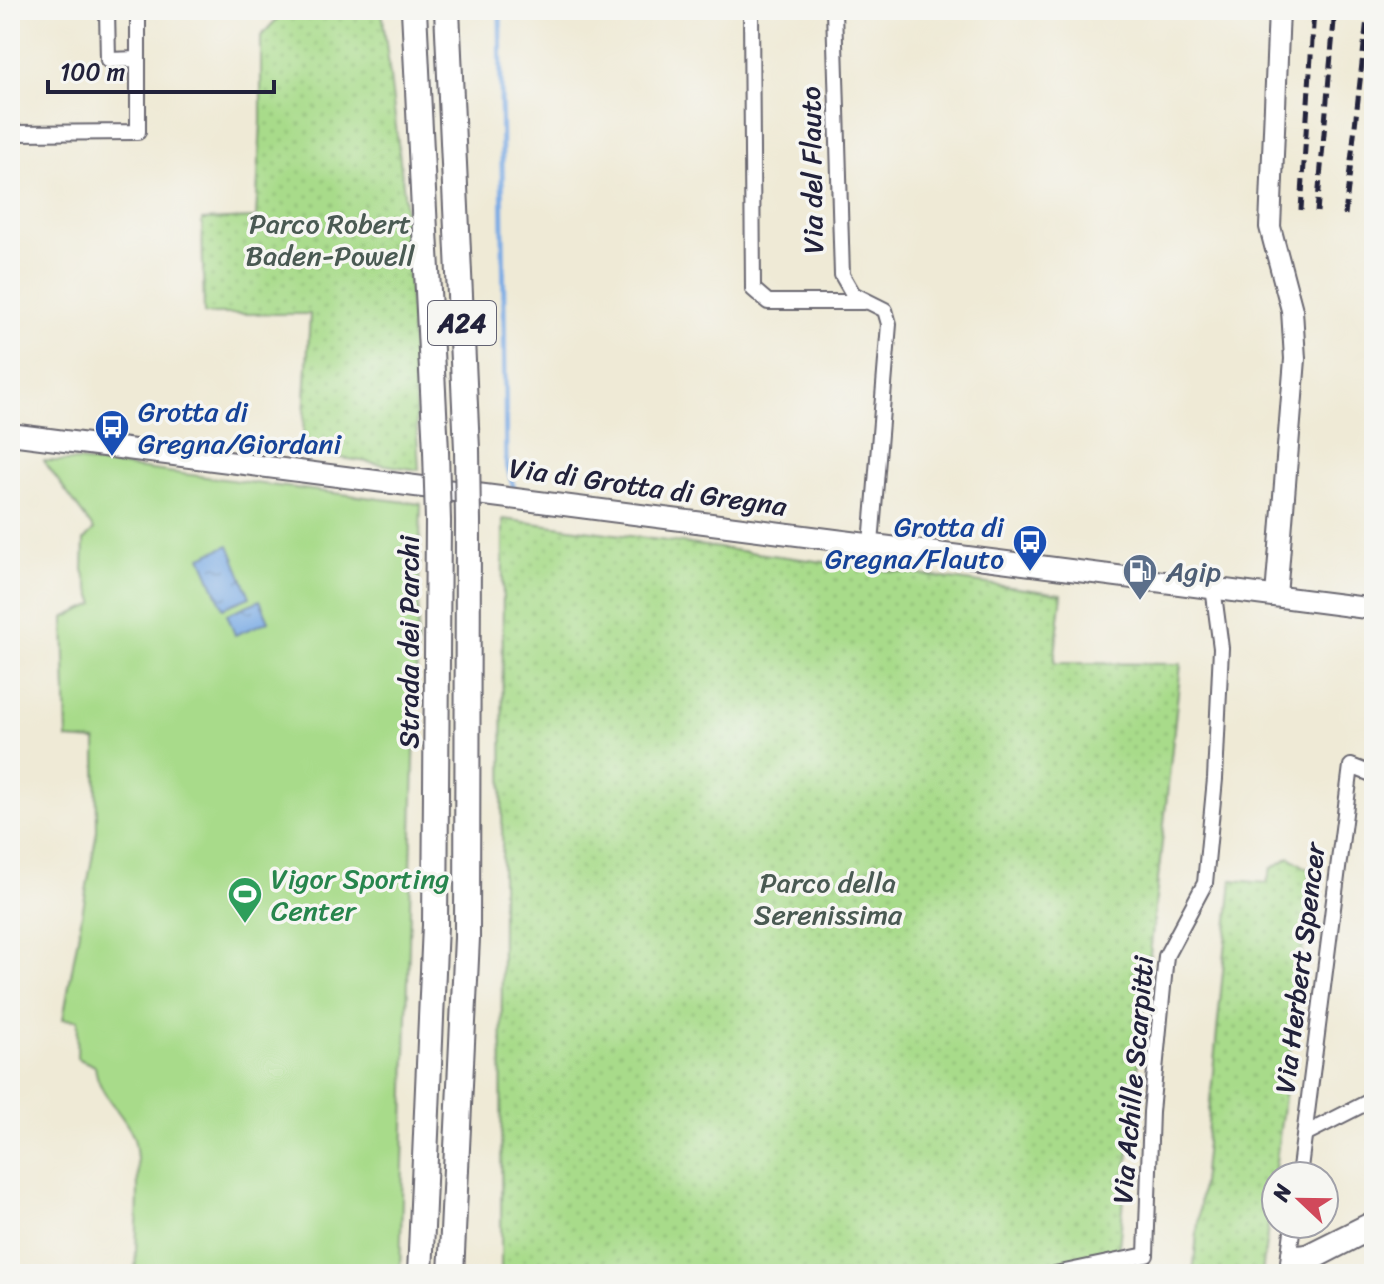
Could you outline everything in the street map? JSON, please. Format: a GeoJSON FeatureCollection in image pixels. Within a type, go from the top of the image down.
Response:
{"type":"FeatureCollection","features":[{"type":"Feature","properties":{"kind":"highway"},"geometry":{"type":"LineString","coordinates":[[400,10],[427,209]]}},
{"type":"Feature","properties":{"kind":"highway","name":"Strada dei Parchi"},"geometry":{"type":"LineString","coordinates":[[414,10],[427,209],[438,521],[435,910],[420,1274]]}},
{"type":"Feature","properties":{"kind":"highway","name":"A24"},"geometry":{"type":"LineString","coordinates":[[447,10],[468,522],[467,938],[452,1270]]}},
{"type":"Feature","properties":{"kind":"highway"},"geometry":{"type":"LineString","coordinates":[[456,197],[464,10]]}},
{"type":"Feature","properties":{"kind":"street"},"geometry":{"type":"LineString","coordinates":[[107,10],[108,60],[138,59]]}},
{"type":"Feature","properties":{"kind":"street"},"geometry":{"type":"LineString","coordinates":[[10,133],[138,132],[138,10]]}},
{"type":"Feature","properties":{"kind":"street"},"geometry":{"type":"LineString","coordinates":[[751,10],[753,289],[768,302],[868,302]]}},
{"type":"Feature","properties":{"kind":"street","name":"Via del Flauto"},"geometry":{"type":"LineString","coordinates":[[834,10],[841,270],[848,289],[885,310],[889,324],[871,544]]}},
{"type":"Feature","properties":{"kind":"street"},"geometry":{"type":"LineString","coordinates":[[1276,596],[1295,359],[1292,310],[1270,227],[1279,10]]}},
{"type":"Feature","properties":{"kind":"street","name":"Via di Grotta di Gregna"},"geometry":{"type":"LineString","coordinates":[[10,434],[1374,609]]}},
{"type":"Feature","properties":{"kind":"street","name":"Via Achille Scarpitti"},"geometry":{"type":"LineString","coordinates":[[1055,1274],[1146,1255],[1151,1112],[1166,956],[1205,883],[1221,648],[1213,587]]}},
{"type":"Feature","properties":{"kind":"street","name":"Via Herbert Spencer"},"geometry":{"type":"LineString","coordinates":[[1301,1160],[1351,766],[1374,775]]}},
{"type":"Feature","properties":{"kind":"street"},"geometry":{"type":"LineString","coordinates":[[1305,1134],[1374,1099]]}},
{"type":"Feature","properties":{"kind":"street"},"geometry":{"type":"LineString","coordinates":[[1288,1265],[1306,1252],[1374,1218]]}},
{"type":"Feature","properties":{"kind":"street"},"geometry":{"type":"LineString","coordinates":[[1288,1265],[1308,1265],[1374,1231]]}},
{"type":"Feature","properties":{"kind":"street"},"geometry":{"type":"LineString","coordinates":[[1288,1265],[1291,1240]]}},
{"type":"Feature","properties":{"kind":"green space","name":"Parco Robert Baden-Powell"},"geometry":{"type":"Polygon","coordinates":[[[277,10],[382,10],[404,193],[419,470],[302,452],[310,314],[204,314],[202,220],[256,218],[261,36],[277,19],[277,10]]]}},
{"type":"Feature","properties":{"kind":"green space","name":"Vigor Sporting Center"},"geometry":{"type":"Polygon","coordinates":[[[44,461],[80,461],[421,504],[400,1274],[135,1274],[138,1182],[133,1136],[105,1094],[95,1066],[77,1058],[78,1020],[63,1019],[97,831],[96,741],[67,739],[64,618],[95,604],[83,570],[84,540],[94,530],[44,461]]]}},
{"type":"Feature","properties":{"kind":"green space","name":"Parco della Serenissima"},"geometry":{"type":"Polygon","coordinates":[[[503,519],[1062,594],[1054,663],[1181,664],[1116,1274],[501,1274],[503,519]]]}},
{"type":"Feature","properties":{"kind":"green space"},"geometry":{"type":"Polygon","coordinates":[[[1290,857],[1312,872],[1276,1160],[1260,1160],[1260,1240],[1266,1240],[1262,1274],[1193,1274],[1232,880],[1267,883],[1271,869],[1290,857]]]}},
{"type":"Feature","properties":{"kind":"water"},"geometry":{"type":"Polygon","coordinates":[[[229,545],[250,597],[223,608],[201,557],[229,545]]]}},
{"type":"Feature","properties":{"kind":"water"},"geometry":{"type":"Polygon","coordinates":[[[260,600],[269,621],[235,635],[227,614],[260,600]]]}},
{"type":"Feature","properties":{"kind":"waterway"},"geometry":{"type":"LineString","coordinates":[[500,10],[506,461],[514,489]]}},
{"type":"Feature","properties":{"kind":"railway"},"geometry":{"type":"LineString","coordinates":[[1301,210],[1314,10]]}},
{"type":"Feature","properties":{"kind":"railway"},"geometry":{"type":"LineString","coordinates":[[1317,212],[1335,10]]}},
{"type":"Feature","properties":{"kind":"railway"},"geometry":{"type":"LineString","coordinates":[[1345,215],[1368,10]]}},
{"type":"Feature","properties":{"kind":"place","name":"Grotta di Gregna/Giordani"},"geometry":{"type":"Point","coordinates":[112,458]}},
{"type":"Feature","properties":{"kind":"place","name":"Grotta di Gregna/Flauto"},"geometry":{"type":"Point","coordinates":[1030,573]}},
{"type":"Feature","properties":{"kind":"place","name":"Agip"},"geometry":{"type":"Point","coordinates":[1140,602]}},
{"type":"Feature","properties":{"kind":"place","name":"Vigor Sporting Center"},"geometry":{"type":"Point","coordinates":[245,925]}}]}
